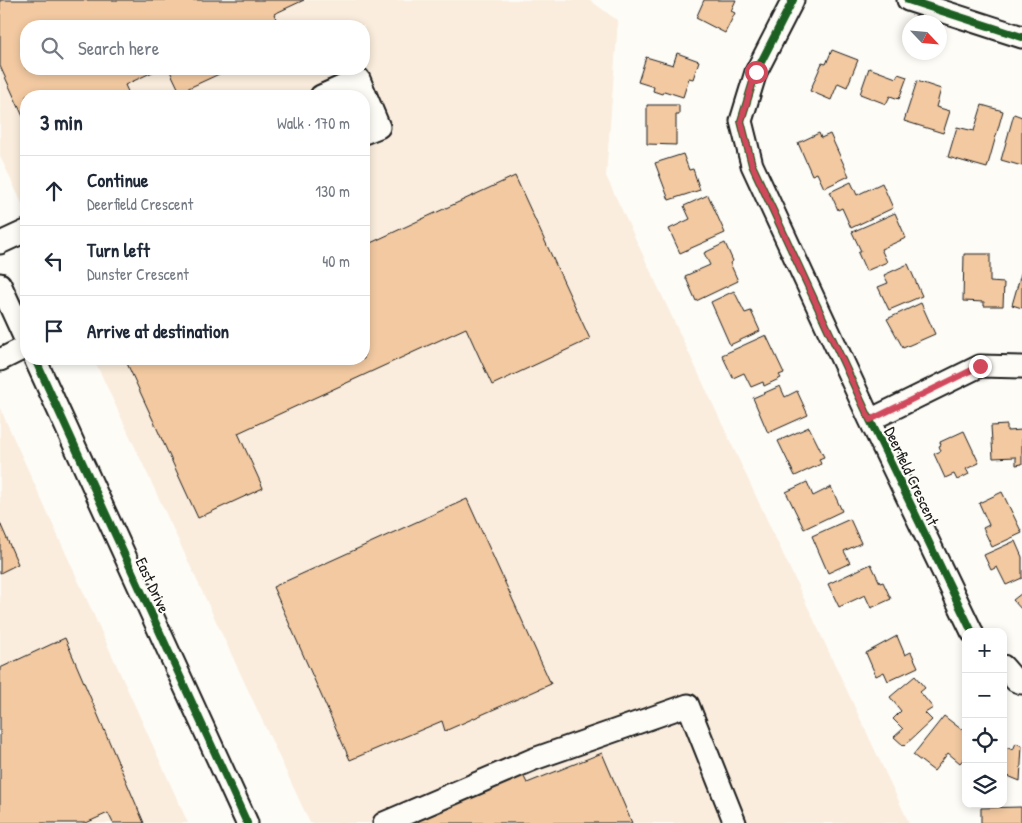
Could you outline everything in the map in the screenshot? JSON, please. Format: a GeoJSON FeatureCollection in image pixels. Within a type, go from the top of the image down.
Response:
{"type":"FeatureCollection","features":[{"type":"Feature","properties":{"kind":"street","name":"Deerfield Crescent"},"geometry":{"type":"LineString","coordinates":[[793,0],[756,72],[741,121],[752,165],[870,420],[970,628]]}},
{"type":"Feature","properties":{"kind":"street"},"geometry":{"type":"LineString","coordinates":[[908,0],[1022,37]]}},
{"type":"Feature","properties":{"kind":"street"},"geometry":{"type":"LineString","coordinates":[[335,90],[360,79],[364,90]]}},
{"type":"Feature","properties":{"kind":"street"},"geometry":{"type":"LineString","coordinates":[[370,104],[379,127],[370,131]]}},
{"type":"Feature","properties":{"kind":"street"},"geometry":{"type":"LineString","coordinates":[[0,243],[20,234]]}},
{"type":"Feature","properties":{"kind":"street"},"geometry":{"type":"LineString","coordinates":[[0,284],[20,328]]}},
{"type":"Feature","properties":{"kind":"street"},"geometry":{"type":"LineString","coordinates":[[0,360],[20,350]]}},
{"type":"Feature","properties":{"kind":"street","name":"East Drive"},"geometry":{"type":"LineString","coordinates":[[37,365],[247,823]]}},
{"type":"Feature","properties":{"kind":"street"},"geometry":{"type":"LineString","coordinates":[[870,420],[980,366],[1022,367]]}},
{"type":"Feature","properties":{"kind":"street"},"geometry":{"type":"LineString","coordinates":[[1007,671],[1016,681],[1022,683]]}},
{"type":"Feature","properties":{"kind":"street"},"geometry":{"type":"LineString","coordinates":[[384,823],[534,759],[688,705],[735,823]]}},
{"type":"Feature","properties":{"kind":"shaded area"},"geometry":{"type":"Polygon","coordinates":[[[0,0],[590,0],[618,21],[606,176],[909,823],[310,823],[97,365],[370,365],[370,90],[20,90],[20,199],[0,156],[0,0]]]}},
{"type":"Feature","properties":{"kind":"shaded area"},"geometry":{"type":"Polygon","coordinates":[[[0,408],[188,823],[0,823],[0,408]]]}},
{"type":"Feature","properties":{"kind":"building"},"geometry":{"type":"Polygon","coordinates":[[[0,0],[304,0],[274,14],[276,20],[20,20],[20,75],[146,75],[125,85],[127,90],[20,90],[20,110],[0,66],[0,0]]]}},
{"type":"Feature","properties":{"kind":"building"},"geometry":{"type":"Polygon","coordinates":[[[704,0],[736,0],[731,11],[735,13],[725,33],[696,18],[704,0]]]}},
{"type":"Feature","properties":{"kind":"building"},"geometry":{"type":"Polygon","coordinates":[[[832,50],[858,60],[847,87],[838,83],[831,100],[810,91],[822,63],[826,64],[832,50]]]}},
{"type":"Feature","properties":{"kind":"building"},"geometry":{"type":"Polygon","coordinates":[[[677,53],[699,61],[693,79],[689,78],[683,97],[664,91],[662,94],[653,91],[654,87],[638,82],[646,57],[673,65],[677,53]]]}},
{"type":"Feature","properties":{"kind":"building"},"geometry":{"type":"Polygon","coordinates":[[[869,68],[896,78],[898,74],[907,77],[899,99],[890,96],[886,104],[860,94],[869,68]]]}},
{"type":"Feature","properties":{"kind":"building"},"geometry":{"type":"Polygon","coordinates":[[[172,75],[217,75],[184,90],[179,90],[172,75]]]}},
{"type":"Feature","properties":{"kind":"building"},"geometry":{"type":"Polygon","coordinates":[[[917,81],[941,89],[936,107],[950,111],[943,133],[904,121],[917,81]]]}},
{"type":"Feature","properties":{"kind":"building"},"geometry":{"type":"Polygon","coordinates":[[[647,105],[679,105],[679,115],[676,115],[676,145],[647,144],[647,105]]]}},
{"type":"Feature","properties":{"kind":"building"},"geometry":{"type":"Polygon","coordinates":[[[982,105],[1003,111],[987,168],[948,157],[957,127],[974,131],[982,105]]]}},
{"type":"Feature","properties":{"kind":"building"},"geometry":{"type":"Polygon","coordinates":[[[1014,114],[1022,117],[1022,166],[1001,160],[1014,114]]]}},
{"type":"Feature","properties":{"kind":"building"},"geometry":{"type":"Polygon","coordinates":[[[819,133],[821,138],[830,134],[849,176],[824,188],[817,173],[812,175],[798,143],[819,133]]]}},
{"type":"Feature","properties":{"kind":"building"},"geometry":{"type":"Polygon","coordinates":[[[683,154],[689,170],[693,169],[700,190],[669,200],[655,163],[683,154]]]}},
{"type":"Feature","properties":{"kind":"building"},"geometry":{"type":"Polygon","coordinates":[[[515,176],[590,339],[492,385],[466,328],[238,433],[263,488],[198,518],[128,365],[370,365],[370,243],[515,176]]]}},
{"type":"Feature","properties":{"kind":"building"},"geometry":{"type":"Polygon","coordinates":[[[851,182],[857,195],[882,183],[893,208],[851,228],[842,208],[838,210],[830,192],[851,182]]]}},
{"type":"Feature","properties":{"kind":"building"},"geometry":{"type":"Polygon","coordinates":[[[708,195],[725,233],[680,253],[669,229],[690,219],[684,206],[708,195]]]}},
{"type":"Feature","properties":{"kind":"building"},"geometry":{"type":"Polygon","coordinates":[[[895,213],[906,238],[881,249],[887,262],[866,271],[858,253],[861,251],[852,232],[895,213]]]}},
{"type":"Feature","properties":{"kind":"building"},"geometry":{"type":"Polygon","coordinates":[[[725,243],[733,261],[730,263],[738,281],[696,301],[685,276],[710,265],[704,253],[725,243]]]}},
{"type":"Feature","properties":{"kind":"building"},"geometry":{"type":"Polygon","coordinates":[[[964,254],[990,254],[990,282],[1004,283],[1003,306],[984,306],[984,302],[963,301],[964,254]]]}},
{"type":"Feature","properties":{"kind":"building"},"geometry":{"type":"Polygon","coordinates":[[[908,264],[922,296],[889,310],[878,287],[888,283],[884,275],[908,264]]]}},
{"type":"Feature","properties":{"kind":"building"},"geometry":{"type":"Polygon","coordinates":[[[1022,270],[1022,308],[1012,305],[1022,270]]]}},
{"type":"Feature","properties":{"kind":"building"},"geometry":{"type":"Polygon","coordinates":[[[734,291],[745,313],[751,311],[760,331],[730,345],[711,302],[734,291]]]}},
{"type":"Feature","properties":{"kind":"building"},"geometry":{"type":"Polygon","coordinates":[[[921,303],[935,334],[903,348],[887,319],[921,303]]]}},
{"type":"Feature","properties":{"kind":"building"},"geometry":{"type":"Polygon","coordinates":[[[766,335],[784,373],[779,375],[781,378],[764,386],[763,382],[751,387],[744,373],[733,378],[722,355],[766,335]]]}},
{"type":"Feature","properties":{"kind":"building"},"geometry":{"type":"Polygon","coordinates":[[[780,386],[785,397],[797,391],[808,415],[768,433],[753,398],[780,386]]]}},
{"type":"Feature","properties":{"kind":"building"},"geometry":{"type":"Polygon","coordinates":[[[1007,425],[1007,431],[1022,430],[1022,464],[1016,465],[1016,457],[993,458],[991,426],[1007,425]]]}},
{"type":"Feature","properties":{"kind":"building"},"geometry":{"type":"Polygon","coordinates":[[[809,427],[824,457],[819,459],[821,464],[795,476],[778,441],[809,427]]]}},
{"type":"Feature","properties":{"kind":"building"},"geometry":{"type":"Polygon","coordinates":[[[964,431],[979,463],[966,469],[969,474],[957,480],[954,474],[945,478],[934,454],[941,451],[940,442],[964,431]]]}},
{"type":"Feature","properties":{"kind":"building"},"geometry":{"type":"Polygon","coordinates":[[[807,482],[813,496],[831,487],[842,511],[804,529],[786,492],[807,482]]]}},
{"type":"Feature","properties":{"kind":"building"},"geometry":{"type":"Polygon","coordinates":[[[1002,492],[1022,533],[992,547],[983,528],[989,525],[979,503],[1002,492]]]}},
{"type":"Feature","properties":{"kind":"building"},"geometry":{"type":"Polygon","coordinates":[[[467,499],[551,684],[445,731],[442,721],[350,760],[273,587],[467,499]]]}},
{"type":"Feature","properties":{"kind":"building"},"geometry":{"type":"Polygon","coordinates":[[[850,519],[861,543],[844,551],[850,563],[828,573],[812,536],[850,519]]]}},
{"type":"Feature","properties":{"kind":"building"},"geometry":{"type":"Polygon","coordinates":[[[0,523],[18,564],[0,573],[0,523]]]}},
{"type":"Feature","properties":{"kind":"building"},"geometry":{"type":"Polygon","coordinates":[[[1015,541],[1022,557],[1022,578],[1006,585],[997,567],[991,570],[984,555],[1015,541]]]}},
{"type":"Feature","properties":{"kind":"building"},"geometry":{"type":"Polygon","coordinates":[[[871,564],[880,583],[883,582],[891,599],[871,608],[865,595],[839,607],[828,584],[871,564]]]}},
{"type":"Feature","properties":{"kind":"building"},"geometry":{"type":"Polygon","coordinates":[[[1022,593],[1022,610],[1013,600],[1022,593]]]}},
{"type":"Feature","properties":{"kind":"building"},"geometry":{"type":"Polygon","coordinates":[[[897,636],[905,655],[911,652],[918,667],[888,681],[884,672],[876,676],[866,653],[897,636]]]}},
{"type":"Feature","properties":{"kind":"building"},"geometry":{"type":"Polygon","coordinates":[[[65,638],[144,823],[113,823],[108,813],[86,823],[0,823],[0,668],[65,638]]]}},
{"type":"Feature","properties":{"kind":"building"},"geometry":{"type":"Polygon","coordinates":[[[915,676],[925,688],[920,692],[933,708],[925,713],[932,720],[904,746],[894,737],[903,729],[893,719],[901,711],[890,697],[915,676]]]}},
{"type":"Feature","properties":{"kind":"building"},"geometry":{"type":"Polygon","coordinates":[[[944,716],[962,730],[962,761],[960,763],[948,753],[934,771],[913,755],[944,716]]]}},
{"type":"Feature","properties":{"kind":"building"},"geometry":{"type":"Polygon","coordinates":[[[1016,743],[1022,746],[1020,781],[1007,776],[1007,748],[1013,750],[1016,743]]]}},
{"type":"Feature","properties":{"kind":"building"},"geometry":{"type":"Polygon","coordinates":[[[602,753],[632,823],[411,823],[523,775],[527,783],[602,753]]]}},
{"type":"Feature","properties":{"kind":"building"},"geometry":{"type":"Polygon","coordinates":[[[1021,807],[1021,823],[981,823],[981,808],[1021,807]]]}},
{"type":"Feature","properties":{"kind":"cycle path"},"geometry":{"type":"LineString","coordinates":[[793,0],[756,72],[741,121],[752,165],[870,420],[970,628]]}},
{"type":"Feature","properties":{"kind":"cycle path"},"geometry":{"type":"LineString","coordinates":[[908,0],[1022,37]]}},
{"type":"Feature","properties":{"kind":"cycle path"},"geometry":{"type":"LineString","coordinates":[[38,365],[247,823]]}},
{"type":"Feature","properties":{"kind":"route"},"geometry":{"type":"LineString","coordinates":[[756,72],[741,121],[752,165],[870,420],[980,366]]}}]}
